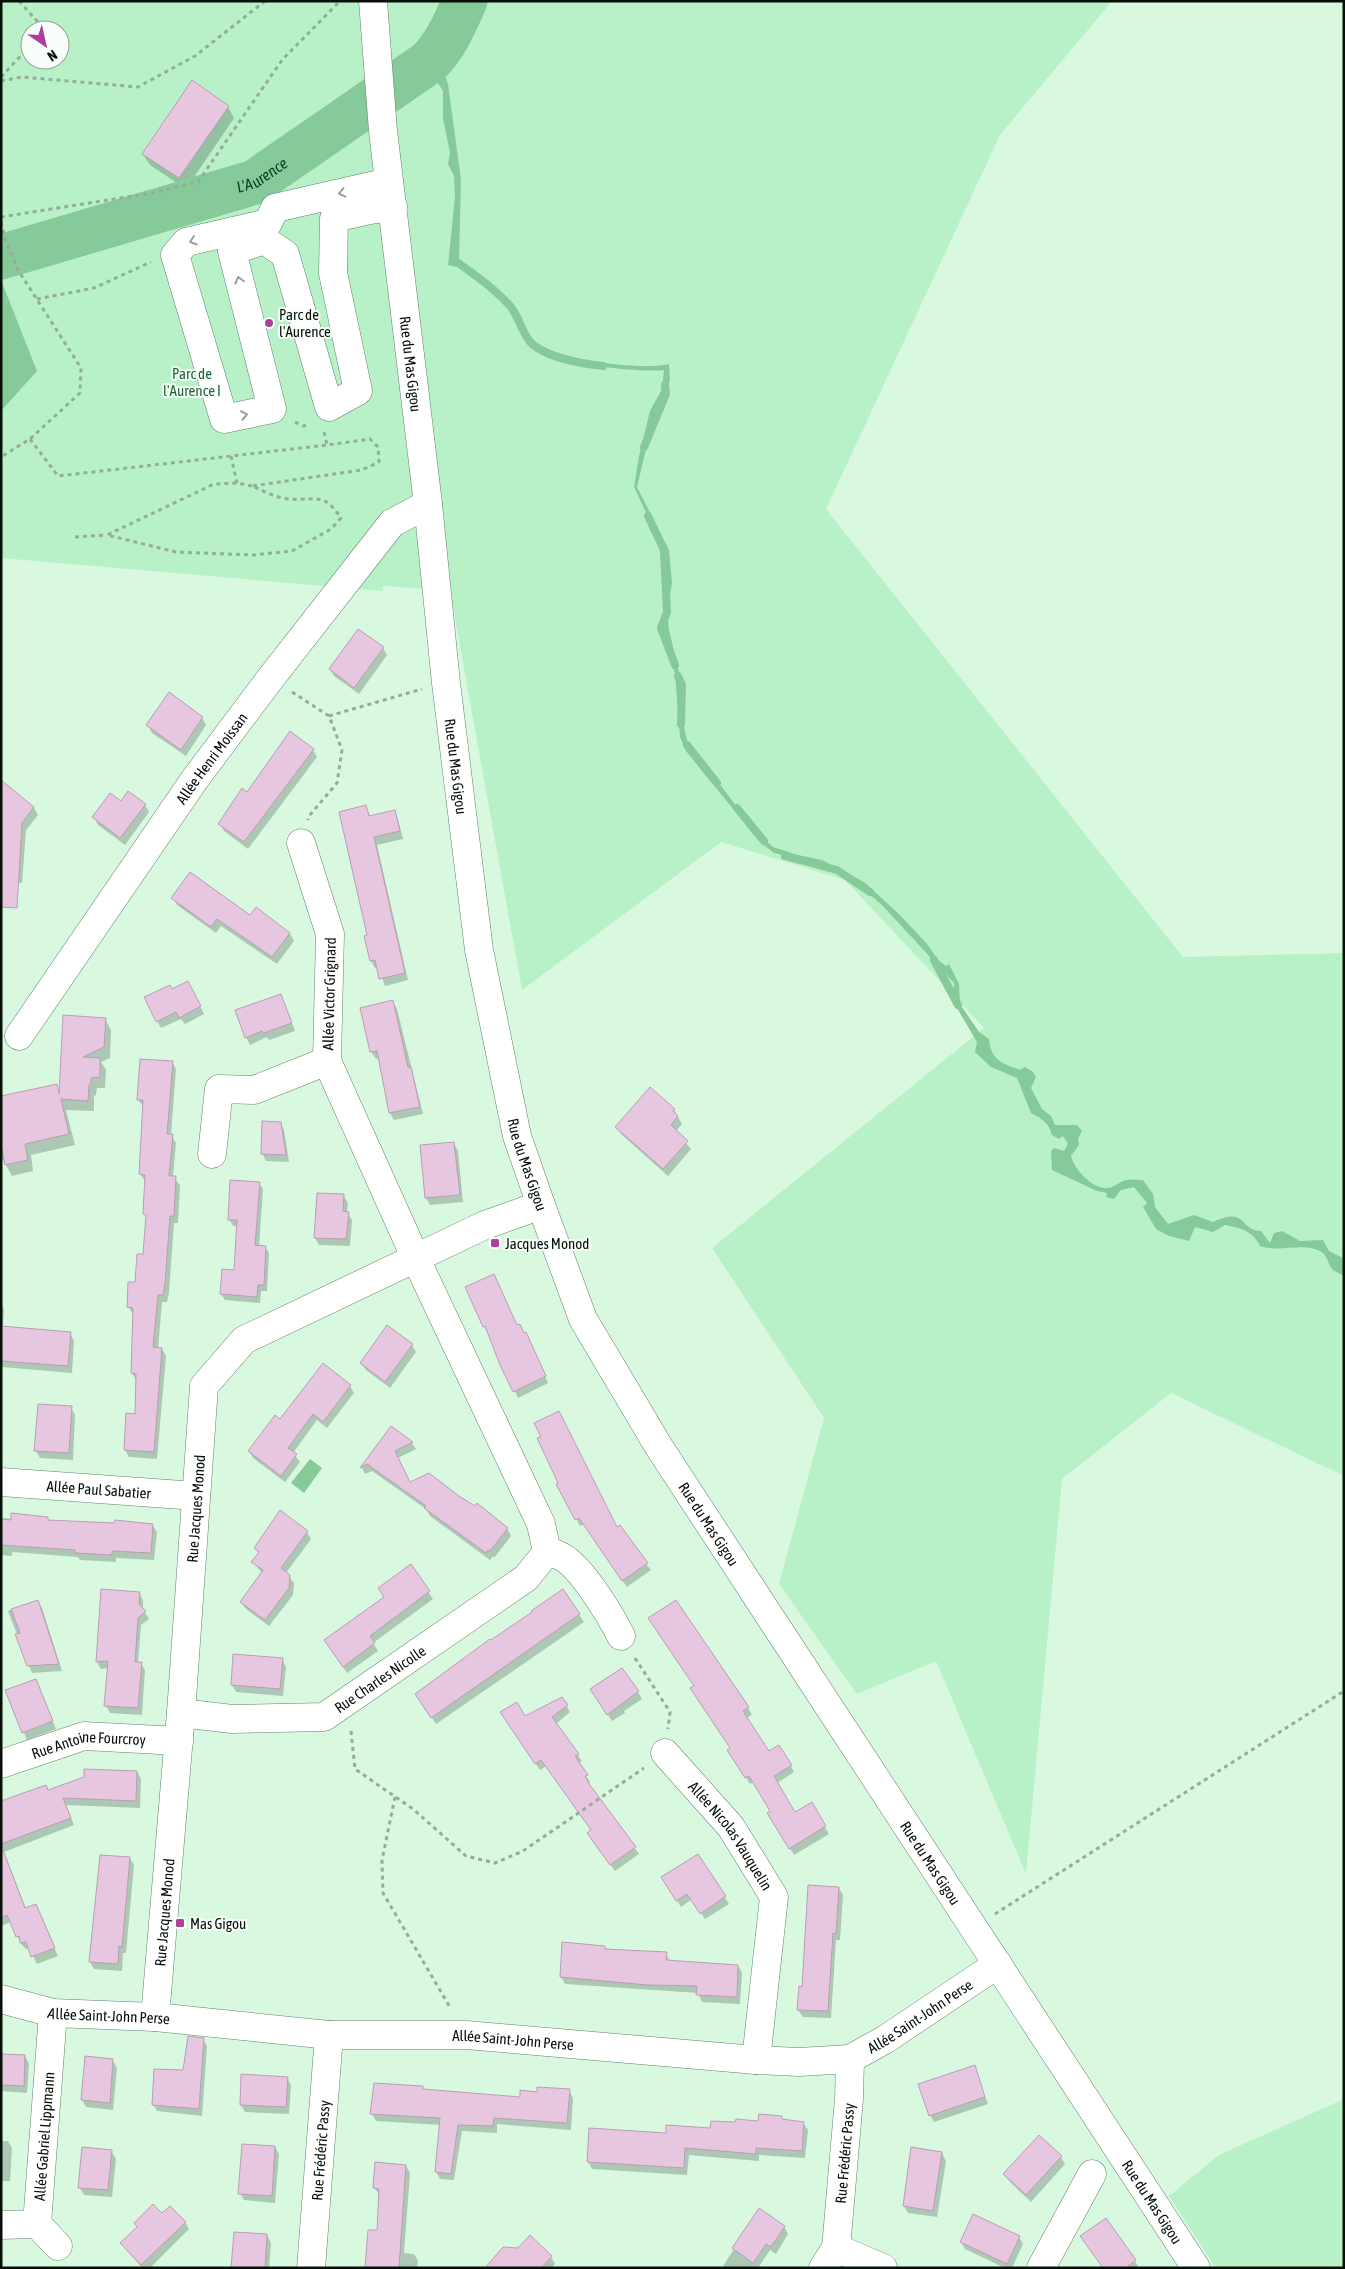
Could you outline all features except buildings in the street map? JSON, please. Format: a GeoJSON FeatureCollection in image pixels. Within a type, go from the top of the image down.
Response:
{"type":"FeatureCollection","features":[{"type":"Feature","properties":{"kind":"street","name":"Rue du Mas Gigou"},"geometry":{"type":"LineString","coordinates":[[373,1],[383,131],[428,504],[446,683],[479,950],[517,1136],[541,1205],[583,1319],[659,1447],[1196,2268]]}},
{"type":"Feature","properties":{"kind":"street"},"geometry":{"type":"LineString","coordinates":[[391,195],[369,210],[334,218],[333,272],[358,392],[329,407],[285,254],[264,240],[232,251],[272,409],[224,419],[175,255],[186,242],[268,223],[275,208],[391,195]]}},
{"type":"Feature","properties":{"kind":"street","name":"Allée Henri Moissan"},"geometry":{"type":"LineString","coordinates":[[19,1036],[195,779],[270,679],[392,523],[428,504]]}},
{"type":"Feature","properties":{"kind":"street","name":"Allée Victor Grignard"},"geometry":{"type":"LineString","coordinates":[[301,842],[330,934],[327,1061],[416,1259]]}},
{"type":"Feature","properties":{"kind":"street","name":"Allée Victor Grignard"},"geometry":{"type":"LineString","coordinates":[[212,1154],[219,1089],[254,1090],[327,1061]]}},
{"type":"Feature","properties":{"kind":"street","name":"Rue Jacques Monod"},"geometry":{"type":"LineString","coordinates":[[155,2017],[181,1714],[204,1386],[244,1340],[485,1225],[541,1205]]}},
{"type":"Feature","properties":{"kind":"street"},"geometry":{"type":"LineString","coordinates":[[416,1259],[541,1524],[547,1552],[560,1555],[582,1576],[612,1618],[621,1636]]}},
{"type":"Feature","properties":{"kind":"street","name":"Allée Paul Sabatier"},"geometry":{"type":"LineString","coordinates":[[1,1482],[196,1496]]}},
{"type":"Feature","properties":{"kind":"street","name":"Rue Charles Nicolle"},"geometry":{"type":"LineString","coordinates":[[181,1714],[232,1719],[324,1717],[526,1578],[547,1552]]}},
{"type":"Feature","properties":{"kind":"street","name":"Rue Antoine Fourcroy"},"geometry":{"type":"LineString","coordinates":[[1,1764],[84,1736],[178,1741]]}},
{"type":"Feature","properties":{"kind":"street","name":"Allée Nicolas Vauquelin"},"geometry":{"type":"LineString","coordinates":[[665,1754],[730,1827],[774,1898],[756,2060]]}},
{"type":"Feature","properties":{"kind":"street","name":"Allée Saint-John Perse"},"geometry":{"type":"LineString","coordinates":[[1,2000],[53,2013],[155,2017],[329,2035],[466,2035],[799,2062],[850,2059],[886,2039],[998,1964]]}},
{"type":"Feature","properties":{"kind":"street","name":"Allée Gabriel Lippmann"},"geometry":{"type":"LineString","coordinates":[[37,2224],[53,2013]]}},
{"type":"Feature","properties":{"kind":"street","name":"Rue Frédéric Passy"},"geometry":{"type":"LineString","coordinates":[[311,2268],[329,2035]]}},
{"type":"Feature","properties":{"kind":"street","name":"Rue Frédéric Passy"},"geometry":{"type":"LineString","coordinates":[[850,2059],[849,2098],[830,2258],[883,2268]]}},
{"type":"Feature","properties":{"kind":"street"},"geometry":{"type":"LineString","coordinates":[[1041,2268],[1092,2174]]}},
{"type":"Feature","properties":{"kind":"street"},"geometry":{"type":"LineString","coordinates":[[1,2225],[37,2224],[58,2246]]}},
{"type":"Feature","properties":{"kind":"path"},"geometry":{"type":"LineString","coordinates":[[19,1],[36,20]]}},
{"type":"Feature","properties":{"kind":"path"},"geometry":{"type":"LineString","coordinates":[[1,79],[22,77],[138,86],[195,56],[265,1]]}},
{"type":"Feature","properties":{"kind":"path"},"geometry":{"type":"LineString","coordinates":[[1,217],[152,193],[198,182],[282,60],[340,1]]}},
{"type":"Feature","properties":{"kind":"path"},"geometry":{"type":"LineString","coordinates":[[1,79],[20,57]]}},
{"type":"Feature","properties":{"kind":"path"},"geometry":{"type":"LineString","coordinates":[[1,222],[5,238],[18,270],[81,368],[80,393],[30,439],[1,457]]}},
{"type":"Feature","properties":{"kind":"path"},"geometry":{"type":"LineString","coordinates":[[37,299],[94,288],[152,262],[175,255]]}},
{"type":"Feature","properties":{"kind":"path"},"geometry":{"type":"LineString","coordinates":[[272,409],[303,426],[312,424]]}},
{"type":"Feature","properties":{"kind":"path"},"geometry":{"type":"LineString","coordinates":[[322,425],[327,445]]}},
{"type":"Feature","properties":{"kind":"path"},"geometry":{"type":"LineString","coordinates":[[30,439],[58,476],[370,439],[378,447],[379,462],[362,470],[252,486]]}},
{"type":"Feature","properties":{"kind":"path"},"geometry":{"type":"LineString","coordinates":[[232,456],[237,483]]}},
{"type":"Feature","properties":{"kind":"path"},"geometry":{"type":"LineString","coordinates":[[75,537],[106,535],[176,552],[253,555],[292,551],[331,529],[341,518],[332,504],[320,498],[289,499],[277,497],[252,486],[237,483],[214,484],[106,535]]}},
{"type":"Feature","properties":{"kind":"path"},"geometry":{"type":"LineString","coordinates":[[270,679],[329,716],[342,750],[337,783],[309,816],[301,842]]}},
{"type":"Feature","properties":{"kind":"path"},"geometry":{"type":"LineString","coordinates":[[329,716],[446,683]]}},
{"type":"Feature","properties":{"kind":"path"},"geometry":{"type":"LineString","coordinates":[[342,1704],[351,1728],[355,1769],[413,1809],[466,1856],[495,1863],[523,1851],[665,1754],[670,1712],[621,1636]]}},
{"type":"Feature","properties":{"kind":"path"},"geometry":{"type":"LineString","coordinates":[[975,1928],[1021,1896],[1344,1691]]}},
{"type":"Feature","properties":{"kind":"path"},"geometry":{"type":"LineString","coordinates":[[395,1797],[382,1860],[383,1893],[466,2035]]}},
{"type":"Feature","properties":{"kind":"green space","name":"Parc de l'Aurence I"},"geometry":{"type":"Polygon","coordinates":[[[1,1],[1112,1],[1000,135],[826,509],[1183,957],[1344,953],[1344,1476],[1171,1393],[1062,1479],[1026,1874],[936,1661],[857,1694],[779,1584],[824,1418],[712,1248],[984,1028],[845,880],[721,842],[522,990],[450,591],[384,586],[382,591],[1,558],[1,1]]]}},
{"type":"Feature","properties":{"kind":"green space"},"geometry":{"type":"Polygon","coordinates":[[[1344,2099],[1344,2268],[1216,2268],[1169,2196],[1219,2155],[1344,2099]]]}},
{"type":"Feature","properties":{"kind":"shaded area"},"geometry":{"type":"Polygon","coordinates":[[[464,1],[478,1],[466,26],[447,54],[442,67],[448,84],[461,180],[459,262],[511,302],[518,310],[532,338],[542,346],[576,358],[597,362],[639,366],[669,364],[670,380],[666,394],[654,416],[637,487],[669,550],[672,583],[667,612],[669,630],[682,685],[681,715],[687,740],[697,761],[722,787],[753,829],[773,847],[822,860],[864,882],[901,916],[927,944],[938,960],[946,966],[949,964],[959,984],[960,1004],[979,1032],[989,1039],[992,1052],[998,1060],[1020,1070],[1025,1067],[1033,1072],[1036,1077],[1031,1088],[1042,1109],[1051,1116],[1055,1125],[1077,1125],[1082,1131],[1078,1139],[1079,1145],[1071,1156],[1076,1167],[1090,1182],[1102,1188],[1108,1188],[1127,1180],[1143,1180],[1153,1194],[1155,1207],[1168,1224],[1194,1215],[1213,1222],[1232,1217],[1242,1220],[1254,1230],[1261,1231],[1270,1243],[1274,1233],[1282,1231],[1300,1241],[1323,1240],[1329,1251],[1343,1258],[1344,1276],[1333,1270],[1325,1255],[1320,1251],[1306,1247],[1268,1248],[1260,1246],[1250,1234],[1231,1226],[1225,1225],[1213,1232],[1195,1227],[1189,1241],[1169,1236],[1156,1229],[1143,1207],[1147,1203],[1134,1187],[1121,1190],[1114,1199],[1106,1197],[1107,1193],[1097,1191],[1052,1170],[1051,1151],[1054,1148],[1064,1151],[1068,1144],[1063,1136],[1059,1139],[1052,1135],[1044,1121],[1031,1113],[1017,1078],[991,1067],[975,1052],[977,1042],[954,1003],[954,983],[882,905],[846,874],[818,863],[774,853],[759,841],[686,751],[680,737],[675,674],[669,645],[661,628],[668,581],[664,550],[634,487],[650,411],[662,389],[664,370],[634,370],[594,365],[556,356],[541,350],[528,338],[517,312],[509,303],[458,267],[448,265],[455,197],[454,176],[448,164],[450,153],[443,118],[443,91],[431,76],[399,97],[394,88],[425,66],[441,49],[450,34],[464,1]]]}},
{"type":"Feature","properties":{"kind":"shaded area"},"geometry":{"type":"Polygon","coordinates":[[[1,280],[37,371],[1,411],[1,280]]]}},
{"type":"Feature","properties":{"kind":"shaded area"},"geometry":{"type":"Polygon","coordinates":[[[310,1459],[322,1468],[304,1493],[291,1483],[310,1459]]]}},
{"type":"Feature","properties":{"kind":"waterway","name":"L'Aurence"},"geometry":{"type":"LineString","coordinates":[[1,257],[255,182],[429,62],[445,41],[465,1]]}},
{"type":"Feature","properties":{"kind":"waterway"},"geometry":{"type":"LineString","coordinates":[[457,262],[478,277],[510,306],[528,339],[538,348],[546,353],[565,359],[603,366]]}},
{"type":"Feature","properties":{"kind":"waterway"},"geometry":{"type":"LineString","coordinates":[[644,447],[666,394],[665,385]]}},
{"type":"Feature","properties":{"kind":"waterway"},"geometry":{"type":"LineString","coordinates":[[648,516],[664,550],[667,612],[661,628],[675,665]]}},
{"type":"Feature","properties":{"kind":"waterway"},"geometry":{"type":"LineString","coordinates":[[678,676],[682,685],[681,724]]}},
{"type":"Feature","properties":{"kind":"waterway"},"geometry":{"type":"LineString","coordinates":[[687,745],[717,783]]}},
{"type":"Feature","properties":{"kind":"waterway"},"geometry":{"type":"LineString","coordinates":[[737,808],[764,841]]}},
{"type":"Feature","properties":{"kind":"waterway"},"geometry":{"type":"LineString","coordinates":[[785,856],[837,870],[870,892]]}},
{"type":"Feature","properties":{"kind":"waterway"},"geometry":{"type":"LineString","coordinates":[[934,960],[958,1005]]}},
{"type":"Feature","properties":{"kind":"place","name":"Parc de l'Aurence"},"geometry":{"type":"Point","coordinates":[269,323]}},
{"type":"Feature","properties":{"kind":"place","name":"Jacques Monod"},"geometry":{"type":"Point","coordinates":[495,1243]}},
{"type":"Feature","properties":{"kind":"place","name":"Mas Gigou"},"geometry":{"type":"Point","coordinates":[180,1923]}}]}
